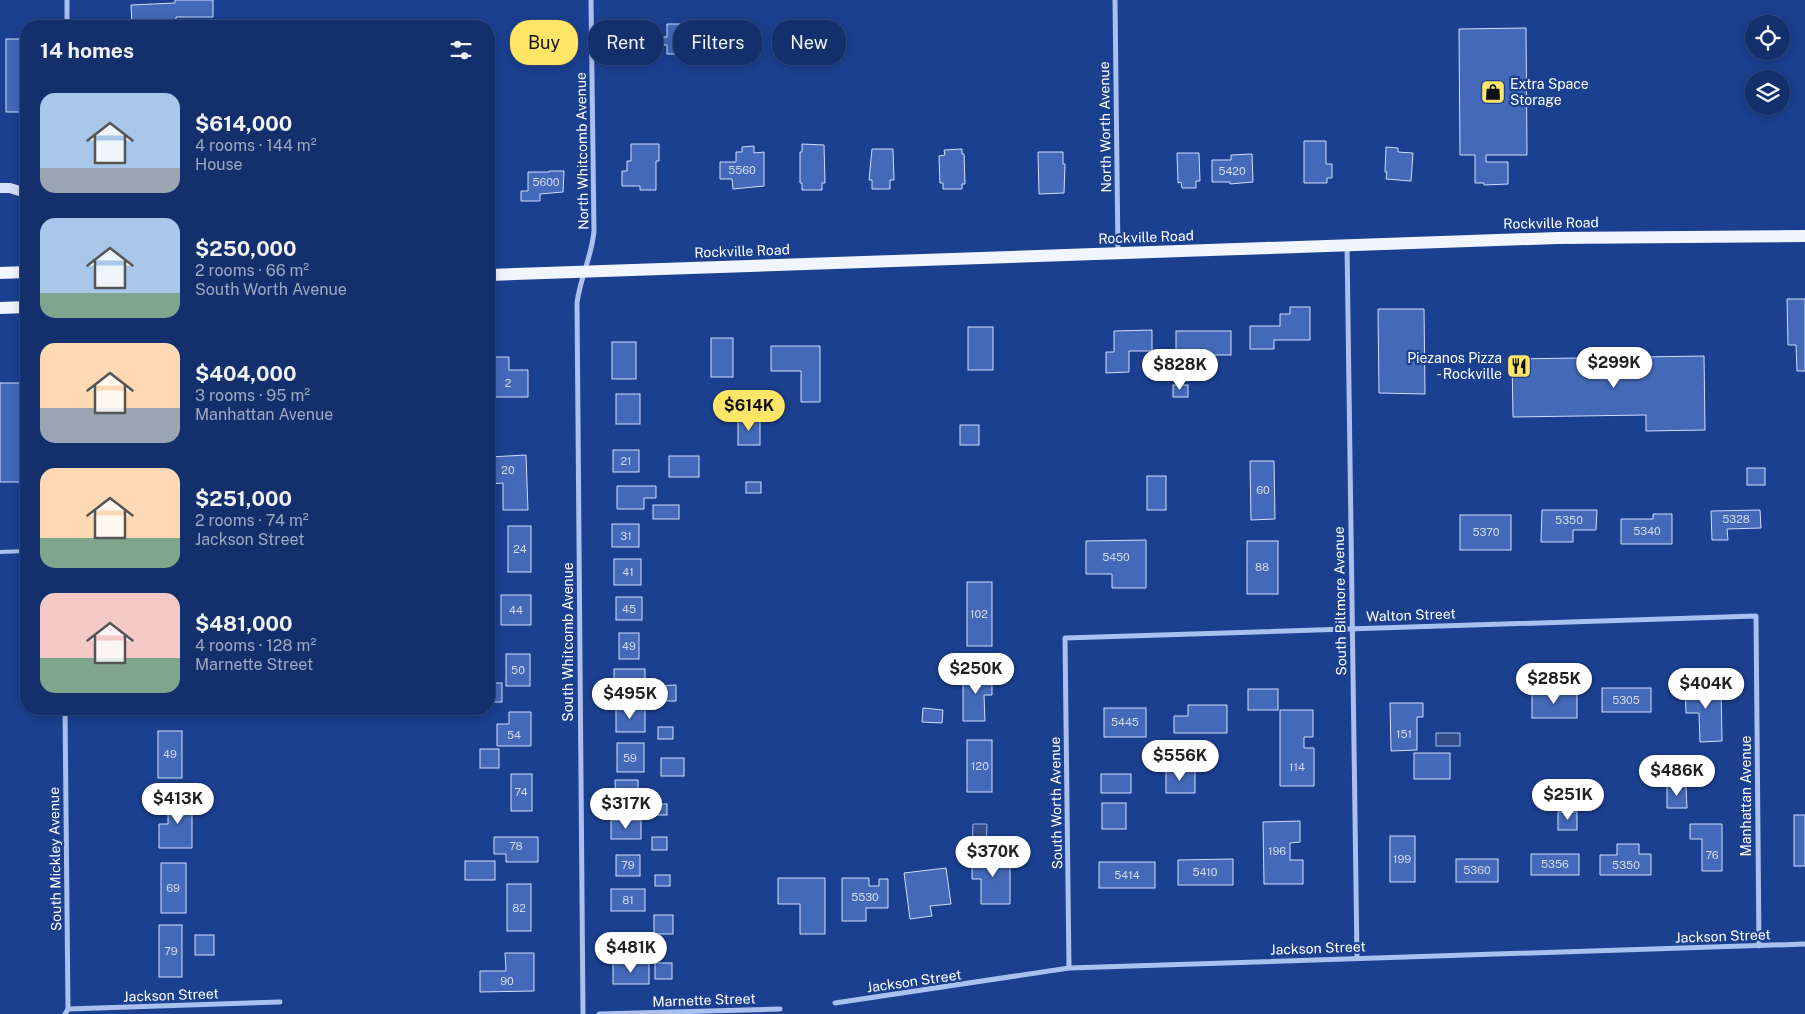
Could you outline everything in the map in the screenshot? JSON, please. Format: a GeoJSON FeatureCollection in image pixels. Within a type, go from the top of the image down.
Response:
{"type":"FeatureCollection","features":[{"type":"Feature","properties":{"kind":"main road","name":"Rockville Road"},"geometry":{"type":"LineString","coordinates":[[495,275],[1347,244],[1557,238],[1805,236]]}},
{"type":"Feature","properties":{"kind":"main road"},"geometry":{"type":"LineString","coordinates":[[0,273],[20,272]]}},
{"type":"Feature","properties":{"kind":"main road"},"geometry":{"type":"LineString","coordinates":[[0,308],[20,307]]}},
{"type":"Feature","properties":{"kind":"street"},"geometry":{"type":"LineString","coordinates":[[67,0],[67,20]]}},
{"type":"Feature","properties":{"kind":"street","name":"North Whitcomb Avenue"},"geometry":{"type":"LineString","coordinates":[[586,271],[593,245],[594,231],[591,0]]}},
{"type":"Feature","properties":{"kind":"street","name":"North Worth Avenue"},"geometry":{"type":"LineString","coordinates":[[1115,0],[1118,253]]}},
{"type":"Feature","properties":{"kind":"street"},"geometry":{"type":"LineString","coordinates":[[0,188],[10,188],[20,192]]}},
{"type":"Feature","properties":{"kind":"street","name":"South Biltmore Avenue"},"geometry":{"type":"LineString","coordinates":[[1347,244],[1357,958]]}},
{"type":"Feature","properties":{"kind":"street","name":"South Whitcomb Avenue"},"geometry":{"type":"LineString","coordinates":[[583,1014],[577,303],[582,279],[586,271]]}},
{"type":"Feature","properties":{"kind":"street","name":"Walton Street"},"geometry":{"type":"LineString","coordinates":[[1066,638],[1756,616]]}},
{"type":"Feature","properties":{"kind":"street","name":"Manhattan Avenue"},"geometry":{"type":"LineString","coordinates":[[1756,616],[1759,946]]}},
{"type":"Feature","properties":{"kind":"street","name":"South Worth Avenue"},"geometry":{"type":"LineString","coordinates":[[1066,638],[1069,968]]}},
{"type":"Feature","properties":{"kind":"street","name":"South Mickley Avenue"},"geometry":{"type":"LineString","coordinates":[[65,715],[66,1012]]}},
{"type":"Feature","properties":{"kind":"street","name":"Jackson Street"},"geometry":{"type":"LineString","coordinates":[[835,1004],[1069,968],[1805,944]]}},
{"type":"Feature","properties":{"kind":"street","name":"Jackson Street"},"geometry":{"type":"LineString","coordinates":[[66,1012],[280,1002]]}},
{"type":"Feature","properties":{"kind":"street","name":"Marnette Street"},"geometry":{"type":"LineString","coordinates":[[599,1014],[780,1009]]}},
{"type":"Feature","properties":{"kind":"lane"},"geometry":{"type":"LineString","coordinates":[[0,552],[20,551]]}},
{"type":"Feature","properties":{"kind":"water"},"geometry":{"type":"Polygon","coordinates":[[[1436,733],[1460,733],[1460,746],[1436,746],[1436,733]]]}},
{"type":"Feature","properties":{"kind":"water"},"geometry":{"type":"Polygon","coordinates":[[[973,824],[987,824],[986,853],[972,852],[973,824]]]}},
{"type":"Feature","properties":{"kind":"building"},"geometry":{"type":"Polygon","coordinates":[[[175,0],[213,0],[213,17],[176,17],[176,20],[132,20],[131,5],[175,3],[175,0]]]}},
{"type":"Feature","properties":{"kind":"building"},"geometry":{"type":"Polygon","coordinates":[[[667,24],[673,24],[673,54],[667,54],[667,45],[663,45],[663,37],[667,37],[667,24]]]}},
{"type":"Feature","properties":{"kind":"building","name":"Extra Space Storage"},"geometry":{"type":"Polygon","coordinates":[[[1526,28],[1527,155],[1486,155],[1486,162],[1508,162],[1508,184],[1484,185],[1484,183],[1475,183],[1475,155],[1460,155],[1459,29],[1526,28]]]}},
{"type":"Feature","properties":{"kind":"building"},"geometry":{"type":"Polygon","coordinates":[[[6,39],[20,39],[20,112],[6,112],[6,39]]]}},
{"type":"Feature","properties":{"kind":"building"},"geometry":{"type":"Polygon","coordinates":[[[1304,141],[1326,141],[1326,164],[1332,164],[1332,178],[1327,178],[1327,183],[1304,183],[1304,141]]]}},
{"type":"Feature","properties":{"kind":"building"},"geometry":{"type":"Polygon","coordinates":[[[631,144],[659,144],[659,161],[656,161],[656,190],[640,190],[640,186],[622,186],[622,171],[627,171],[627,161],[631,161],[631,144]]]}},
{"type":"Feature","properties":{"kind":"building"},"geometry":{"type":"Polygon","coordinates":[[[802,144],[824,145],[825,183],[822,183],[822,190],[802,190],[802,183],[800,183],[800,152],[802,152],[802,144]]]}},
{"type":"Feature","properties":{"kind":"building"},"geometry":{"type":"Polygon","coordinates":[[[754,146],[754,153],[764,152],[764,186],[733,189],[732,179],[720,179],[720,162],[736,162],[736,152],[742,152],[742,147],[754,146]]]}},
{"type":"Feature","properties":{"kind":"building"},"geometry":{"type":"Polygon","coordinates":[[[1386,147],[1398,148],[1398,152],[1413,153],[1411,181],[1386,179],[1386,147]]]}},
{"type":"Feature","properties":{"kind":"building"},"geometry":{"type":"Polygon","coordinates":[[[872,149],[893,149],[894,180],[890,180],[890,189],[872,189],[872,180],[869,180],[872,149]]]}},
{"type":"Feature","properties":{"kind":"building"},"geometry":{"type":"Polygon","coordinates":[[[962,149],[962,154],[964,154],[965,184],[962,184],[962,189],[943,189],[943,183],[940,183],[939,156],[945,155],[944,150],[962,149]]]}},
{"type":"Feature","properties":{"kind":"building"},"geometry":{"type":"Polygon","coordinates":[[[1038,152],[1063,152],[1063,164],[1065,164],[1064,193],[1039,194],[1038,152]]]}},
{"type":"Feature","properties":{"kind":"building"},"geometry":{"type":"Polygon","coordinates":[[[1177,153],[1199,153],[1200,181],[1196,181],[1196,188],[1182,188],[1181,182],[1178,183],[1177,153]]]}},
{"type":"Feature","properties":{"kind":"building"},"geometry":{"type":"Polygon","coordinates":[[[1252,154],[1253,182],[1230,184],[1230,182],[1212,182],[1212,160],[1231,160],[1231,155],[1252,154]]]}},
{"type":"Feature","properties":{"kind":"building"},"geometry":{"type":"Polygon","coordinates":[[[564,171],[563,192],[540,194],[540,201],[521,201],[521,191],[528,191],[528,172],[564,171]]]}},
{"type":"Feature","properties":{"kind":"building"},"geometry":{"type":"Polygon","coordinates":[[[1787,299],[1805,299],[1805,371],[1797,371],[1796,345],[1788,345],[1787,299]]]}},
{"type":"Feature","properties":{"kind":"building"},"geometry":{"type":"Polygon","coordinates":[[[1290,307],[1310,307],[1310,340],[1274,340],[1274,349],[1250,349],[1250,326],[1280,326],[1280,314],[1290,314],[1290,307]]]}},
{"type":"Feature","properties":{"kind":"building"},"geometry":{"type":"Polygon","coordinates":[[[1378,309],[1424,309],[1425,394],[1379,393],[1378,309]]]}},
{"type":"Feature","properties":{"kind":"building"},"geometry":{"type":"Polygon","coordinates":[[[968,327],[993,327],[993,370],[968,370],[968,327]]]}},
{"type":"Feature","properties":{"kind":"building"},"geometry":{"type":"Polygon","coordinates":[[[1152,330],[1152,351],[1129,351],[1129,372],[1106,373],[1106,352],[1114,352],[1114,331],[1152,330]]]}},
{"type":"Feature","properties":{"kind":"building"},"geometry":{"type":"Polygon","coordinates":[[[1176,331],[1231,331],[1231,355],[1176,355],[1176,331]]]}},
{"type":"Feature","properties":{"kind":"building"},"geometry":{"type":"Polygon","coordinates":[[[711,338],[733,338],[733,377],[711,377],[711,338]]]}},
{"type":"Feature","properties":{"kind":"building"},"geometry":{"type":"Polygon","coordinates":[[[612,342],[636,342],[636,379],[612,379],[612,342]]]}},
{"type":"Feature","properties":{"kind":"building"},"geometry":{"type":"Polygon","coordinates":[[[771,346],[820,346],[820,402],[801,402],[801,371],[771,371],[771,346]]]}},
{"type":"Feature","properties":{"kind":"building"},"geometry":{"type":"Polygon","coordinates":[[[1704,356],[1705,430],[1646,431],[1646,415],[1513,417],[1512,359],[1704,356]]]}},
{"type":"Feature","properties":{"kind":"building"},"geometry":{"type":"Polygon","coordinates":[[[495,357],[509,357],[509,370],[528,370],[528,397],[495,397],[495,357]]]}},
{"type":"Feature","properties":{"kind":"building"},"geometry":{"type":"Polygon","coordinates":[[[0,383],[20,383],[20,482],[0,482],[0,383]]]}},
{"type":"Feature","properties":{"kind":"building"},"geometry":{"type":"Polygon","coordinates":[[[1173,385],[1188,385],[1188,397],[1173,397],[1173,385]]]}},
{"type":"Feature","properties":{"kind":"building"},"geometry":{"type":"Polygon","coordinates":[[[616,394],[640,394],[640,424],[616,424],[616,394]]]}},
{"type":"Feature","properties":{"kind":"building"},"geometry":{"type":"Polygon","coordinates":[[[738,420],[760,420],[760,445],[738,445],[738,420]]]}},
{"type":"Feature","properties":{"kind":"building"},"geometry":{"type":"Polygon","coordinates":[[[960,425],[979,425],[979,445],[960,445],[960,425]]]}},
{"type":"Feature","properties":{"kind":"building"},"geometry":{"type":"Polygon","coordinates":[[[613,450],[639,450],[639,472],[613,472],[613,450]]]}},
{"type":"Feature","properties":{"kind":"building"},"geometry":{"type":"Polygon","coordinates":[[[526,455],[528,510],[503,510],[503,483],[495,484],[495,457],[526,455]]]}},
{"type":"Feature","properties":{"kind":"building"},"geometry":{"type":"Polygon","coordinates":[[[669,456],[699,456],[699,477],[669,477],[669,456]]]}},
{"type":"Feature","properties":{"kind":"building"},"geometry":{"type":"Polygon","coordinates":[[[1250,461],[1274,461],[1275,519],[1251,520],[1250,461]]]}},
{"type":"Feature","properties":{"kind":"building"},"geometry":{"type":"Polygon","coordinates":[[[1747,468],[1765,468],[1765,485],[1747,485],[1747,468]]]}},
{"type":"Feature","properties":{"kind":"building"},"geometry":{"type":"Polygon","coordinates":[[[1147,476],[1166,476],[1166,510],[1147,510],[1147,476]]]}},
{"type":"Feature","properties":{"kind":"building"},"geometry":{"type":"Polygon","coordinates":[[[746,482],[761,482],[761,493],[746,493],[746,482]]]}},
{"type":"Feature","properties":{"kind":"building"},"geometry":{"type":"Polygon","coordinates":[[[617,486],[656,486],[656,498],[644,498],[644,509],[617,509],[617,486]]]}},
{"type":"Feature","properties":{"kind":"building"},"geometry":{"type":"Polygon","coordinates":[[[653,505],[679,505],[679,519],[653,519],[653,505]]]}},
{"type":"Feature","properties":{"kind":"building"},"geometry":{"type":"Polygon","coordinates":[[[1542,510],[1597,510],[1596,530],[1573,530],[1573,542],[1541,542],[1542,510]]]}},
{"type":"Feature","properties":{"kind":"building"},"geometry":{"type":"Polygon","coordinates":[[[1760,510],[1761,528],[1727,529],[1728,540],[1712,540],[1711,511],[1760,510]]]}},
{"type":"Feature","properties":{"kind":"building"},"geometry":{"type":"Polygon","coordinates":[[[1653,514],[1672,514],[1672,544],[1621,544],[1621,519],[1653,519],[1653,514]]]}},
{"type":"Feature","properties":{"kind":"building"},"geometry":{"type":"Polygon","coordinates":[[[1460,515],[1511,515],[1511,550],[1460,550],[1460,515]]]}},
{"type":"Feature","properties":{"kind":"building"},"geometry":{"type":"Polygon","coordinates":[[[612,524],[639,524],[639,547],[612,547],[612,524]]]}},
{"type":"Feature","properties":{"kind":"building"},"geometry":{"type":"Polygon","coordinates":[[[508,526],[531,526],[531,572],[508,572],[508,526]]]}},
{"type":"Feature","properties":{"kind":"building"},"geometry":{"type":"Polygon","coordinates":[[[1146,540],[1146,588],[1112,588],[1112,574],[1086,574],[1086,541],[1146,540]]]}},
{"type":"Feature","properties":{"kind":"building"},"geometry":{"type":"Polygon","coordinates":[[[1247,541],[1278,541],[1278,594],[1247,594],[1247,541]]]}},
{"type":"Feature","properties":{"kind":"building"},"geometry":{"type":"Polygon","coordinates":[[[614,559],[641,559],[641,585],[614,585],[614,559]]]}},
{"type":"Feature","properties":{"kind":"building"},"geometry":{"type":"Polygon","coordinates":[[[967,582],[992,582],[992,646],[967,646],[967,582]]]}},
{"type":"Feature","properties":{"kind":"building"},"geometry":{"type":"Polygon","coordinates":[[[501,595],[531,595],[531,625],[501,625],[501,595]]]}},
{"type":"Feature","properties":{"kind":"building"},"geometry":{"type":"Polygon","coordinates":[[[616,597],[642,597],[642,620],[616,620],[616,597]]]}},
{"type":"Feature","properties":{"kind":"building"},"geometry":{"type":"Polygon","coordinates":[[[619,633],[639,633],[639,659],[619,659],[619,633]]]}},
{"type":"Feature","properties":{"kind":"building"},"geometry":{"type":"Polygon","coordinates":[[[506,654],[530,654],[530,686],[506,686],[506,654]]]}},
{"type":"Feature","properties":{"kind":"building"},"geometry":{"type":"Polygon","coordinates":[[[614,669],[645,669],[645,690],[614,690],[614,669]]]}},
{"type":"Feature","properties":{"kind":"building"},"geometry":{"type":"Polygon","coordinates":[[[963,672],[992,672],[992,695],[984,695],[985,721],[963,721],[963,672]]]}},
{"type":"Feature","properties":{"kind":"building"},"geometry":{"type":"Polygon","coordinates":[[[495,683],[502,683],[502,702],[495,702],[495,683]]]}},
{"type":"Feature","properties":{"kind":"building"},"geometry":{"type":"Polygon","coordinates":[[[1721,684],[1722,741],[1700,742],[1699,713],[1686,713],[1685,685],[1721,684]]]}},
{"type":"Feature","properties":{"kind":"building"},"geometry":{"type":"Polygon","coordinates":[[[676,685],[676,701],[654,701],[654,686],[676,685]]]}},
{"type":"Feature","properties":{"kind":"building"},"geometry":{"type":"Polygon","coordinates":[[[1602,688],[1651,688],[1651,712],[1602,712],[1602,688]]]}},
{"type":"Feature","properties":{"kind":"building"},"geometry":{"type":"Polygon","coordinates":[[[1248,689],[1278,689],[1278,710],[1248,710],[1248,689]]]}},
{"type":"Feature","properties":{"kind":"building"},"geometry":{"type":"Polygon","coordinates":[[[1532,692],[1577,692],[1577,718],[1532,718],[1532,692]]]}},
{"type":"Feature","properties":{"kind":"building"},"geometry":{"type":"Polygon","coordinates":[[[1390,703],[1423,703],[1423,717],[1417,717],[1417,750],[1391,751],[1390,703]]]}},
{"type":"Feature","properties":{"kind":"building"},"geometry":{"type":"Polygon","coordinates":[[[1188,705],[1227,705],[1227,733],[1174,733],[1174,716],[1188,716],[1188,705]]]}},
{"type":"Feature","properties":{"kind":"building"},"geometry":{"type":"Polygon","coordinates":[[[616,707],[645,707],[645,732],[616,732],[616,707]]]}},
{"type":"Feature","properties":{"kind":"building"},"geometry":{"type":"Polygon","coordinates":[[[923,708],[943,710],[942,723],[922,722],[923,708]]]}},
{"type":"Feature","properties":{"kind":"building"},"geometry":{"type":"Polygon","coordinates":[[[1104,708],[1146,708],[1146,737],[1104,737],[1104,708]]]}},
{"type":"Feature","properties":{"kind":"building"},"geometry":{"type":"Polygon","coordinates":[[[1280,710],[1313,710],[1313,737],[1304,737],[1304,748],[1314,748],[1314,786],[1280,786],[1280,710]]]}},
{"type":"Feature","properties":{"kind":"building"},"geometry":{"type":"Polygon","coordinates":[[[509,712],[531,712],[531,746],[497,746],[497,724],[509,724],[509,712]]]}},
{"type":"Feature","properties":{"kind":"building"},"geometry":{"type":"Polygon","coordinates":[[[658,727],[673,727],[673,739],[658,739],[658,727]]]}},
{"type":"Feature","properties":{"kind":"building"},"geometry":{"type":"Polygon","coordinates":[[[158,731],[182,731],[182,778],[158,778],[158,731]]]}},
{"type":"Feature","properties":{"kind":"building"},"geometry":{"type":"Polygon","coordinates":[[[967,740],[992,740],[992,792],[967,792],[967,740]]]}},
{"type":"Feature","properties":{"kind":"building"},"geometry":{"type":"Polygon","coordinates":[[[617,743],[644,743],[644,772],[617,772],[617,743]]]}},
{"type":"Feature","properties":{"kind":"building"},"geometry":{"type":"Polygon","coordinates":[[[480,749],[499,749],[499,768],[480,768],[480,749]]]}},
{"type":"Feature","properties":{"kind":"building"},"geometry":{"type":"Polygon","coordinates":[[[1414,753],[1450,753],[1450,779],[1414,779],[1414,753]]]}},
{"type":"Feature","properties":{"kind":"building"},"geometry":{"type":"Polygon","coordinates":[[[661,758],[684,758],[684,776],[661,776],[661,758]]]}},
{"type":"Feature","properties":{"kind":"building"},"geometry":{"type":"Polygon","coordinates":[[[1166,771],[1195,771],[1195,793],[1166,793],[1166,771]]]}},
{"type":"Feature","properties":{"kind":"building"},"geometry":{"type":"Polygon","coordinates":[[[511,774],[532,774],[532,811],[511,811],[511,774]]]}},
{"type":"Feature","properties":{"kind":"building"},"geometry":{"type":"Polygon","coordinates":[[[1101,774],[1131,774],[1131,793],[1101,793],[1101,774]]]}},
{"type":"Feature","properties":{"kind":"building"},"geometry":{"type":"Polygon","coordinates":[[[615,780],[638,780],[638,804],[616,804],[615,780]]]}},
{"type":"Feature","properties":{"kind":"building"},"geometry":{"type":"Polygon","coordinates":[[[1667,786],[1686,786],[1687,808],[1667,808],[1667,786]]]}},
{"type":"Feature","properties":{"kind":"building"},"geometry":{"type":"Polygon","coordinates":[[[168,797],[192,797],[192,848],[159,848],[159,824],[168,824],[168,797]]]}},
{"type":"Feature","properties":{"kind":"building"},"geometry":{"type":"Polygon","coordinates":[[[1102,803],[1126,803],[1126,829],[1102,829],[1102,803]]]}},
{"type":"Feature","properties":{"kind":"building"},"geometry":{"type":"Polygon","coordinates":[[[652,804],[667,804],[667,815],[652,815],[652,804]]]}},
{"type":"Feature","properties":{"kind":"building"},"geometry":{"type":"Polygon","coordinates":[[[1558,812],[1577,812],[1577,830],[1558,830],[1558,812]]]}},
{"type":"Feature","properties":{"kind":"building"},"geometry":{"type":"Polygon","coordinates":[[[1794,815],[1805,815],[1805,866],[1794,866],[1794,815]]]}},
{"type":"Feature","properties":{"kind":"building"},"geometry":{"type":"Polygon","coordinates":[[[611,820],[641,820],[641,839],[611,839],[611,820]]]}},
{"type":"Feature","properties":{"kind":"building"},"geometry":{"type":"Polygon","coordinates":[[[1300,821],[1300,842],[1290,843],[1290,860],[1303,860],[1303,884],[1264,884],[1263,822],[1300,821]]]}},
{"type":"Feature","properties":{"kind":"building"},"geometry":{"type":"Polygon","coordinates":[[[1690,824],[1722,824],[1722,871],[1702,871],[1702,839],[1690,839],[1690,824]]]}},
{"type":"Feature","properties":{"kind":"building"},"geometry":{"type":"Polygon","coordinates":[[[1390,836],[1415,836],[1415,882],[1390,882],[1390,836]]]}},
{"type":"Feature","properties":{"kind":"building"},"geometry":{"type":"Polygon","coordinates":[[[494,837],[538,837],[538,862],[506,862],[506,854],[494,854],[494,837]]]}},
{"type":"Feature","properties":{"kind":"building"},"geometry":{"type":"Polygon","coordinates":[[[652,837],[667,837],[667,850],[652,850],[652,837]]]}},
{"type":"Feature","properties":{"kind":"building"},"geometry":{"type":"Polygon","coordinates":[[[1617,844],[1639,844],[1639,854],[1651,854],[1651,875],[1600,875],[1600,855],[1617,855],[1617,844]]]}},
{"type":"Feature","properties":{"kind":"building"},"geometry":{"type":"Polygon","coordinates":[[[1531,854],[1579,854],[1579,875],[1531,875],[1531,854]]]}},
{"type":"Feature","properties":{"kind":"building"},"geometry":{"type":"Polygon","coordinates":[[[616,855],[640,855],[640,876],[616,876],[616,855]]]}},
{"type":"Feature","properties":{"kind":"building"},"geometry":{"type":"Polygon","coordinates":[[[972,856],[1010,856],[1010,904],[981,904],[981,879],[972,879],[972,856]]]}},
{"type":"Feature","properties":{"kind":"building"},"geometry":{"type":"Polygon","coordinates":[[[1233,859],[1233,885],[1178,885],[1178,860],[1233,859]]]}},
{"type":"Feature","properties":{"kind":"building"},"geometry":{"type":"Polygon","coordinates":[[[1456,859],[1498,859],[1498,882],[1456,882],[1456,859]]]}},
{"type":"Feature","properties":{"kind":"building"},"geometry":{"type":"Polygon","coordinates":[[[465,861],[495,861],[495,880],[465,880],[465,861]]]}},
{"type":"Feature","properties":{"kind":"building"},"geometry":{"type":"Polygon","coordinates":[[[1099,862],[1155,862],[1155,888],[1099,888],[1099,862]]]}},
{"type":"Feature","properties":{"kind":"building"},"geometry":{"type":"Polygon","coordinates":[[[161,863],[186,863],[186,913],[161,913],[161,863]]]}},
{"type":"Feature","properties":{"kind":"building"},"geometry":{"type":"Polygon","coordinates":[[[946,868],[951,904],[930,906],[932,916],[910,919],[904,873],[946,868]]]}},
{"type":"Feature","properties":{"kind":"building"},"geometry":{"type":"Polygon","coordinates":[[[655,875],[670,875],[670,886],[655,886],[655,875]]]}},
{"type":"Feature","properties":{"kind":"building"},"geometry":{"type":"Polygon","coordinates":[[[778,878],[825,878],[825,934],[800,934],[800,904],[778,904],[778,878]]]}},
{"type":"Feature","properties":{"kind":"building"},"geometry":{"type":"Polygon","coordinates":[[[842,878],[869,878],[869,886],[879,886],[879,879],[888,879],[888,908],[866,908],[866,921],[842,921],[842,878]]]}},
{"type":"Feature","properties":{"kind":"building"},"geometry":{"type":"Polygon","coordinates":[[[507,884],[531,884],[531,931],[507,931],[507,884]]]}},
{"type":"Feature","properties":{"kind":"building"},"geometry":{"type":"Polygon","coordinates":[[[611,889],[645,889],[645,911],[611,911],[611,889]]]}},
{"type":"Feature","properties":{"kind":"building"},"geometry":{"type":"Polygon","coordinates":[[[654,915],[673,915],[673,934],[654,934],[654,915]]]}},
{"type":"Feature","properties":{"kind":"building"},"geometry":{"type":"Polygon","coordinates":[[[159,925],[182,925],[182,977],[159,977],[159,925]]]}},
{"type":"Feature","properties":{"kind":"building"},"geometry":{"type":"Polygon","coordinates":[[[195,935],[214,935],[214,955],[195,955],[195,935]]]}},
{"type":"Feature","properties":{"kind":"building"},"geometry":{"type":"Polygon","coordinates":[[[505,953],[534,953],[534,991],[480,992],[480,971],[506,971],[505,953]]]}},
{"type":"Feature","properties":{"kind":"building"},"geometry":{"type":"Polygon","coordinates":[[[613,963],[649,963],[649,984],[613,984],[613,963]]]}},
{"type":"Feature","properties":{"kind":"building"},"geometry":{"type":"Polygon","coordinates":[[[655,963],[672,963],[672,979],[655,979],[655,963]]]}},
{"type":"Feature","properties":{"kind":"place","name":"Extra Space Storage"},"geometry":{"type":"Point","coordinates":[1493,92]}},
{"type":"Feature","properties":{"kind":"place","name":"Piezanos Pizza - Rockville"},"geometry":{"type":"Point","coordinates":[1519,366]}}]}
